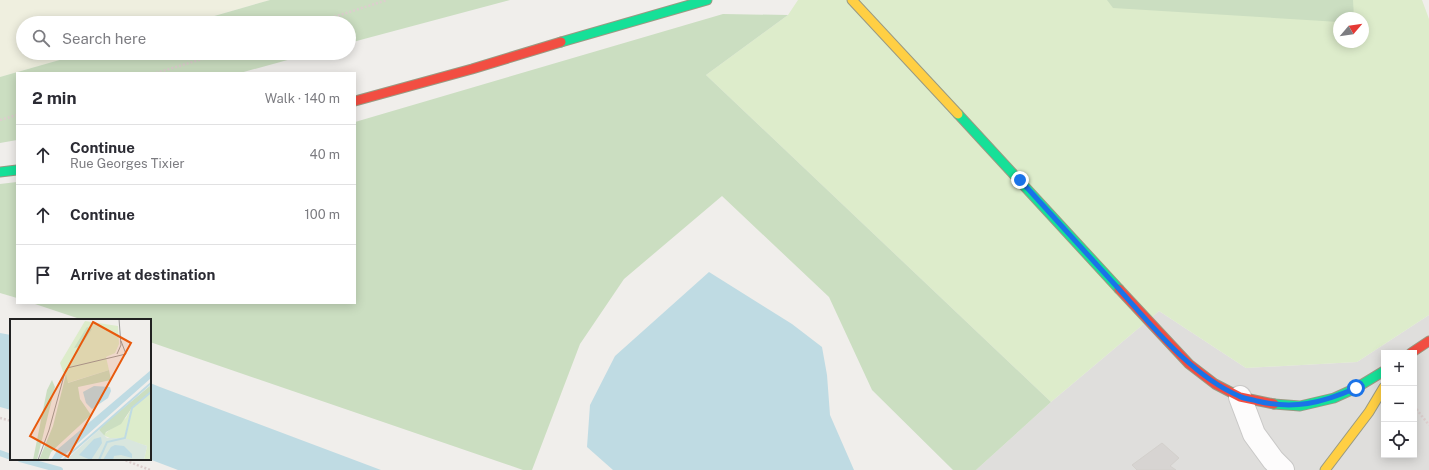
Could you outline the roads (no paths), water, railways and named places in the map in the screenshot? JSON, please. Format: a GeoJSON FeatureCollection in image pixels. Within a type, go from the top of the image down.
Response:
{"type":"FeatureCollection","features":[{"type":"Feature","properties":{"kind":"street"},"geometry":{"type":"LineString","coordinates":[[356,101],[472,69],[609,27],[707,0]]}},
{"type":"Feature","properties":{"kind":"street"},"geometry":{"type":"LineString","coordinates":[[852,0],[1189,364],[1215,384],[1240,397],[1267,403],[1300,406],[1334,398],[1356,388],[1381,373]]}},
{"type":"Feature","properties":{"kind":"street"},"geometry":{"type":"LineString","coordinates":[[0,172],[16,170]]}},
{"type":"Feature","properties":{"kind":"street"},"geometry":{"type":"LineString","coordinates":[[1416,350],[1429,341]]}},
{"type":"Feature","properties":{"kind":"street"},"geometry":{"type":"LineString","coordinates":[[1325,470],[1369,412],[1381,392]]}},
{"type":"Feature","properties":{"kind":"street"},"geometry":{"type":"LineString","coordinates":[[1240,397],[1254,434],[1273,460],[1283,470]]}},
{"type":"Feature","properties":{"kind":"water"},"geometry":{"type":"Polygon","coordinates":[[[709,272],[792,324],[822,347],[827,375],[830,415],[854,470],[613,470],[587,447],[590,405],[615,356],[709,272]]]}},
{"type":"Feature","properties":{"kind":"water"},"geometry":{"type":"Polygon","coordinates":[[[0,333],[10,335],[10,410],[0,407],[0,333]]]}},
{"type":"Feature","properties":{"kind":"water"},"geometry":{"type":"Polygon","coordinates":[[[151,383],[381,470],[178,470],[151,460],[151,383]]]}},
{"type":"Feature","properties":{"kind":"waterway"},"geometry":{"type":"LineString","coordinates":[[0,453],[10,457]]}},
{"type":"Feature","properties":{"kind":"waterway"},"geometry":{"type":"LineString","coordinates":[[24,460],[60,470]]}}]}
